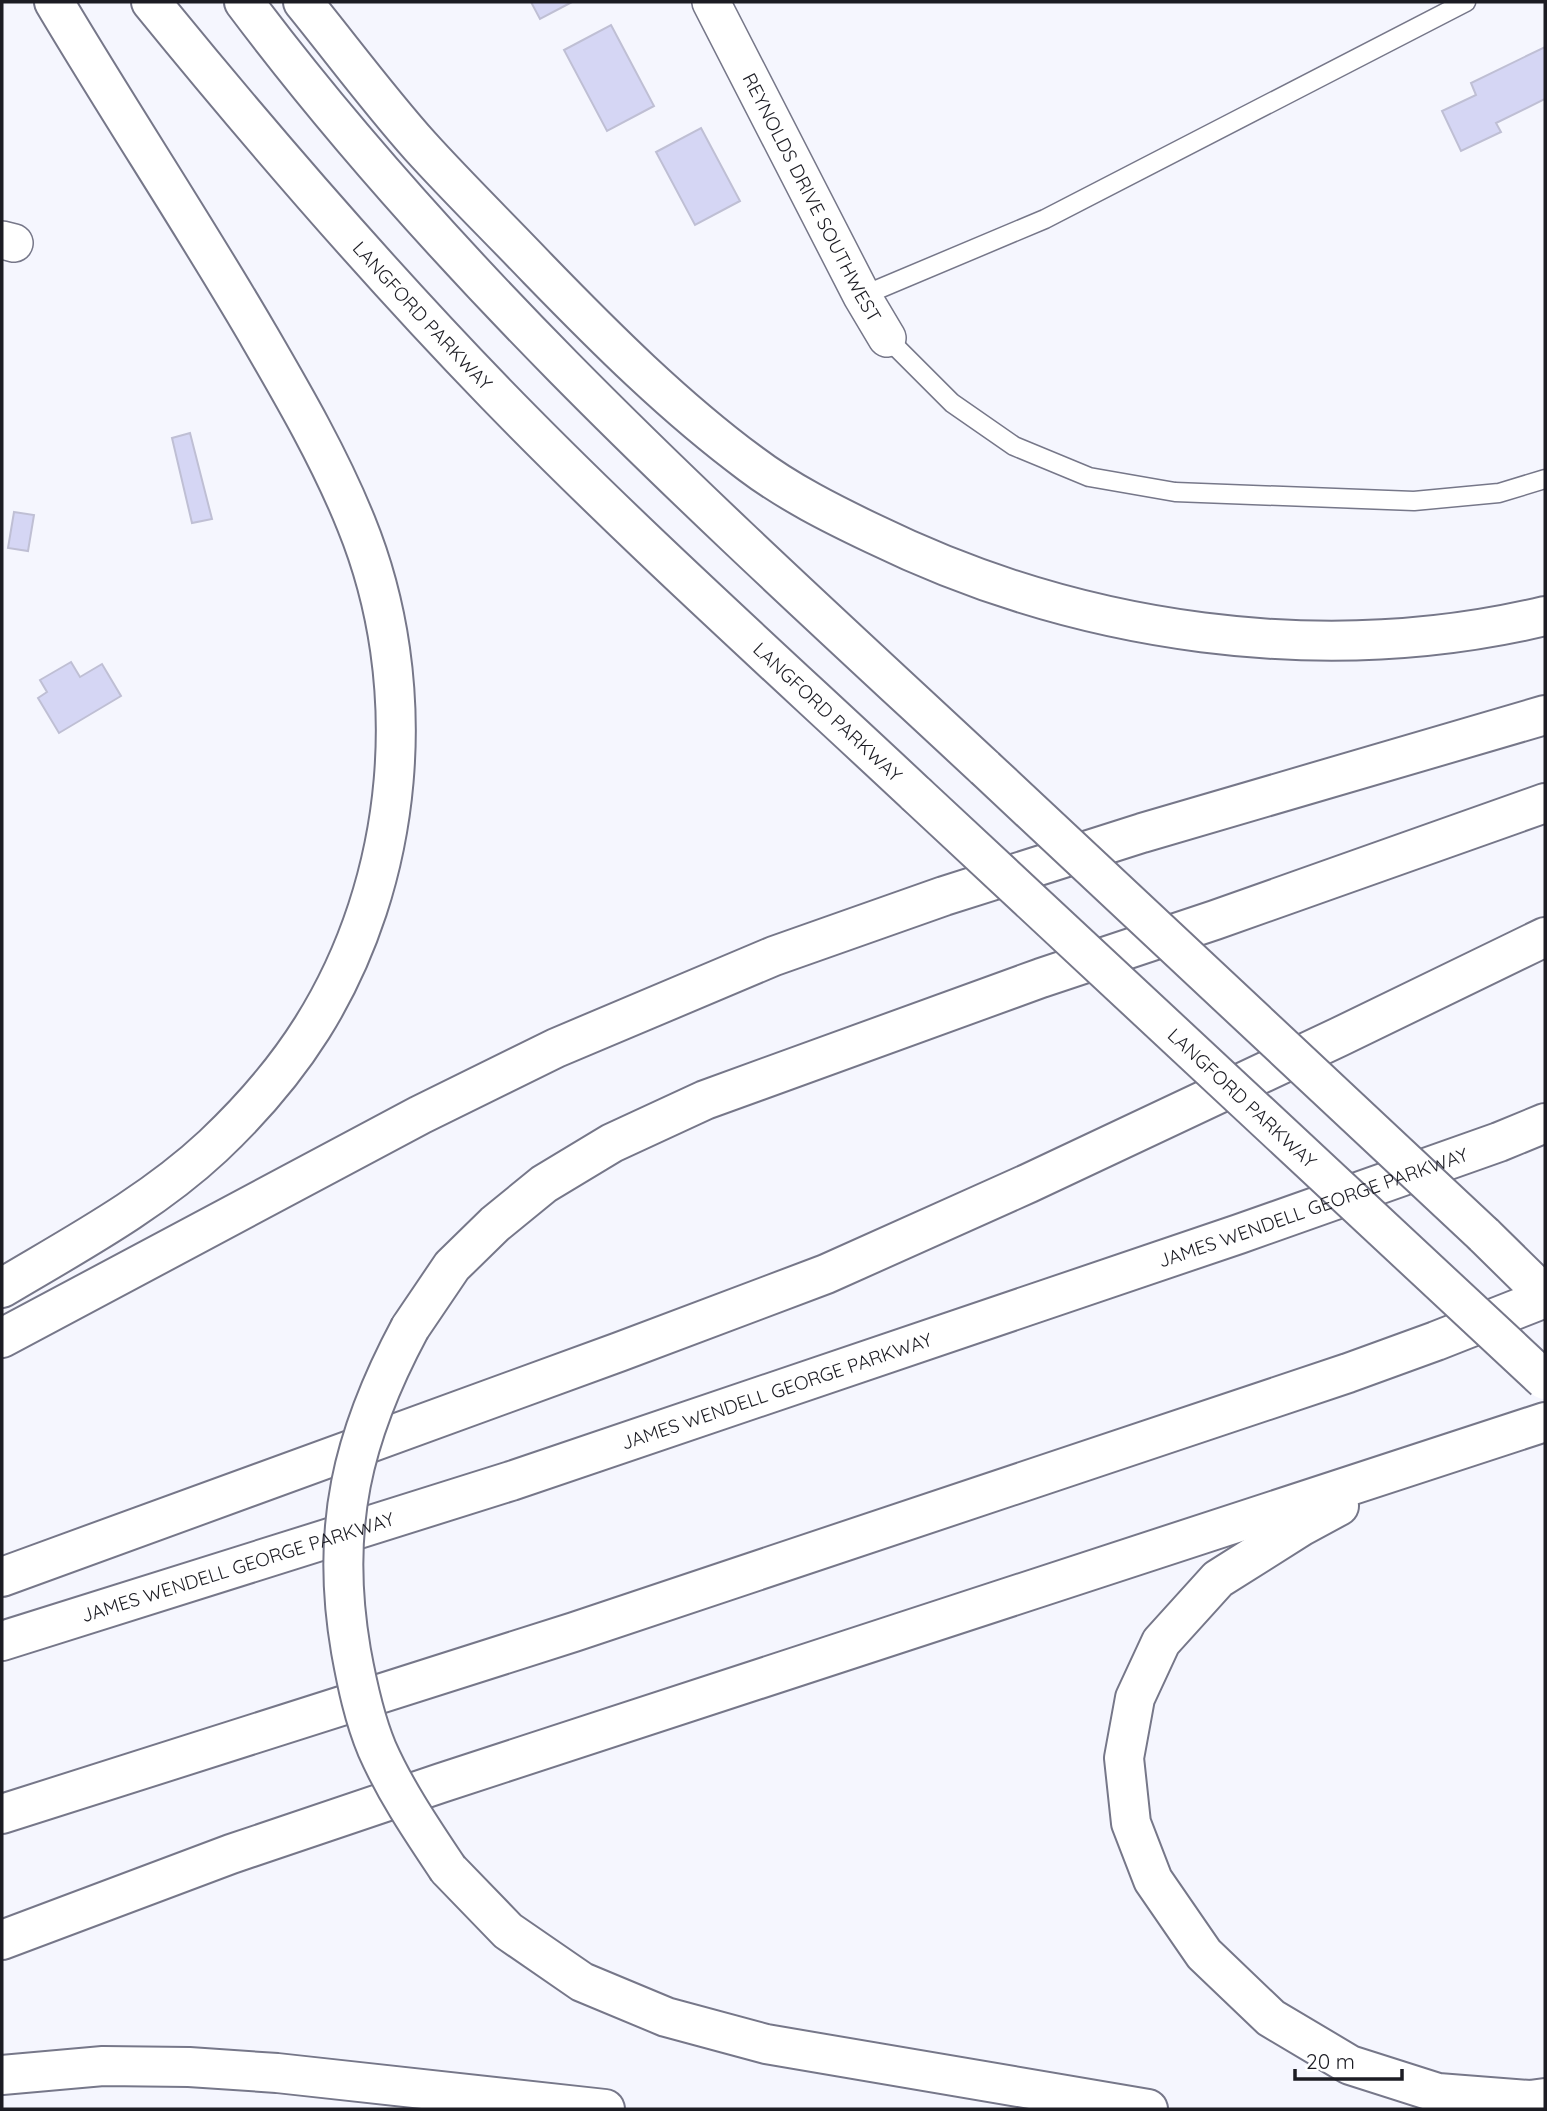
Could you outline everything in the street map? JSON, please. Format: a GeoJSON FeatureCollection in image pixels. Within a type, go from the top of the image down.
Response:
{"type":"FeatureCollection","features":[{"type":"Feature","properties":{"kind":"highway"},"geometry":{"type":"LineString","coordinates":[[2,1287],[128,1212],[177,1177],[212,1147],[268,1088],[317,1020],[357,936],[380,864],[394,779],[396,732],[393,674],[381,608],[357,525],[328,459],[227,281],[54,2]]}},
{"type":"Feature","properties":{"kind":"highway","name":"LANGFORD PARKWAY"},"geometry":{"type":"LineString","coordinates":[[152,2],[240,112],[361,251],[496,394],[635,532],[1545,1380]]}},
{"type":"Feature","properties":{"kind":"highway"},"geometry":{"type":"LineString","coordinates":[[2,1814],[561,1636],[1335,1377],[1436,1341],[1541,1290],[706,508],[486,287],[382,172],[281,52],[244,2]]}},
{"type":"Feature","properties":{"kind":"highway"},"geometry":{"type":"LineString","coordinates":[[303,2],[420,145],[582,315],[667,396],[753,466],[837,517],[922,558],[1019,594],[1140,624],[1262,639],[1386,639],[1508,625],[1545,616]]}},
{"type":"Feature","properties":{"kind":"highway"},"geometry":{"type":"LineString","coordinates":[[2,1338],[420,1115],[556,1048],[774,956],[944,896],[1142,833],[1545,715]]}},
{"type":"Feature","properties":{"kind":"highway"},"geometry":{"type":"LineString","coordinates":[[1148,2109],[766,2044],[666,2017],[582,1982],[508,1931],[448,1869],[402,1799],[376,1747],[357,1688],[342,1575],[344,1521],[353,1468],[365,1425],[386,1373],[410,1328],[452,1266],[495,1224],[544,1184],[612,1143],[705,1100],[769,1076],[1041,978],[1545,803]]}},
{"type":"Feature","properties":{"kind":"highway"},"geometry":{"type":"LineString","coordinates":[[2,1577],[826,1274],[1029,1183],[1545,937]]}},
{"type":"Feature","properties":{"kind":"highway","name":"JAMES WENDELL GEORGE PARKWAY"},"geometry":{"type":"LineString","coordinates":[[2,1641],[511,1481],[1239,1234],[1499,1142],[1545,1123]]}},
{"type":"Feature","properties":{"kind":"highway"},"geometry":{"type":"LineString","coordinates":[[2,1940],[231,1854],[428,1787],[1545,1422]]}},
{"type":"Feature","properties":{"kind":"highway"},"geometry":{"type":"LineString","coordinates":[[1410,1466],[1301,1526],[1218,1579],[1161,1642],[1135,1698],[1124,1758],[1130,1823],[1153,1880],[1204,1954],[1271,2018],[1350,2065],[1438,2093],[1530,2101],[1545,2098]]}},
{"type":"Feature","properties":{"kind":"highway"},"geometry":{"type":"LineString","coordinates":[[2,2075],[103,2066],[189,2067],[277,2073],[605,2109]]}},
{"type":"Feature","properties":{"kind":"street","name":"REYNOLDS DRIVE SOUTHWEST"},"geometry":{"type":"LineString","coordinates":[[712,2],[862,296],[887,338]]}},
{"type":"Feature","properties":{"kind":"lane"},"geometry":{"type":"LineString","coordinates":[[862,296],[1045,219],[1466,2]]}},
{"type":"Feature","properties":{"kind":"lane"},"geometry":{"type":"LineString","coordinates":[[887,338],[953,403],[1014,446],[1089,477],[1175,492],[1413,502],[1499,493],[1545,479]]}},
{"type":"Feature","properties":{"kind":"building"},"geometry":{"type":"Polygon","coordinates":[[[531,2],[572,2],[540,19],[531,2]]]}},
{"type":"Feature","properties":{"kind":"building"},"geometry":{"type":"Polygon","coordinates":[[[611,25],[654,106],[607,131],[564,50],[611,25]]]}},
{"type":"Feature","properties":{"kind":"building"},"geometry":{"type":"Polygon","coordinates":[[[1545,47],[1545,99],[1496,123],[1501,132],[1461,151],[1442,111],[1476,95],[1471,83],[1545,47]]]}},
{"type":"Feature","properties":{"kind":"building"},"geometry":{"type":"Polygon","coordinates":[[[701,128],[740,201],[695,225],[656,152],[701,128]]]}},
{"type":"Feature","properties":{"kind":"building"},"geometry":{"type":"Polygon","coordinates":[[[190,433],[212,519],[192,523],[172,438],[190,433]]]}},
{"type":"Feature","properties":{"kind":"building"},"geometry":{"type":"Polygon","coordinates":[[[14,512],[34,515],[28,551],[8,548],[14,512]]]}},
{"type":"Feature","properties":{"kind":"building"},"geometry":{"type":"Polygon","coordinates":[[[71,662],[80,677],[102,664],[121,696],[59,733],[38,698],[47,692],[40,680],[71,662]]]}}]}
